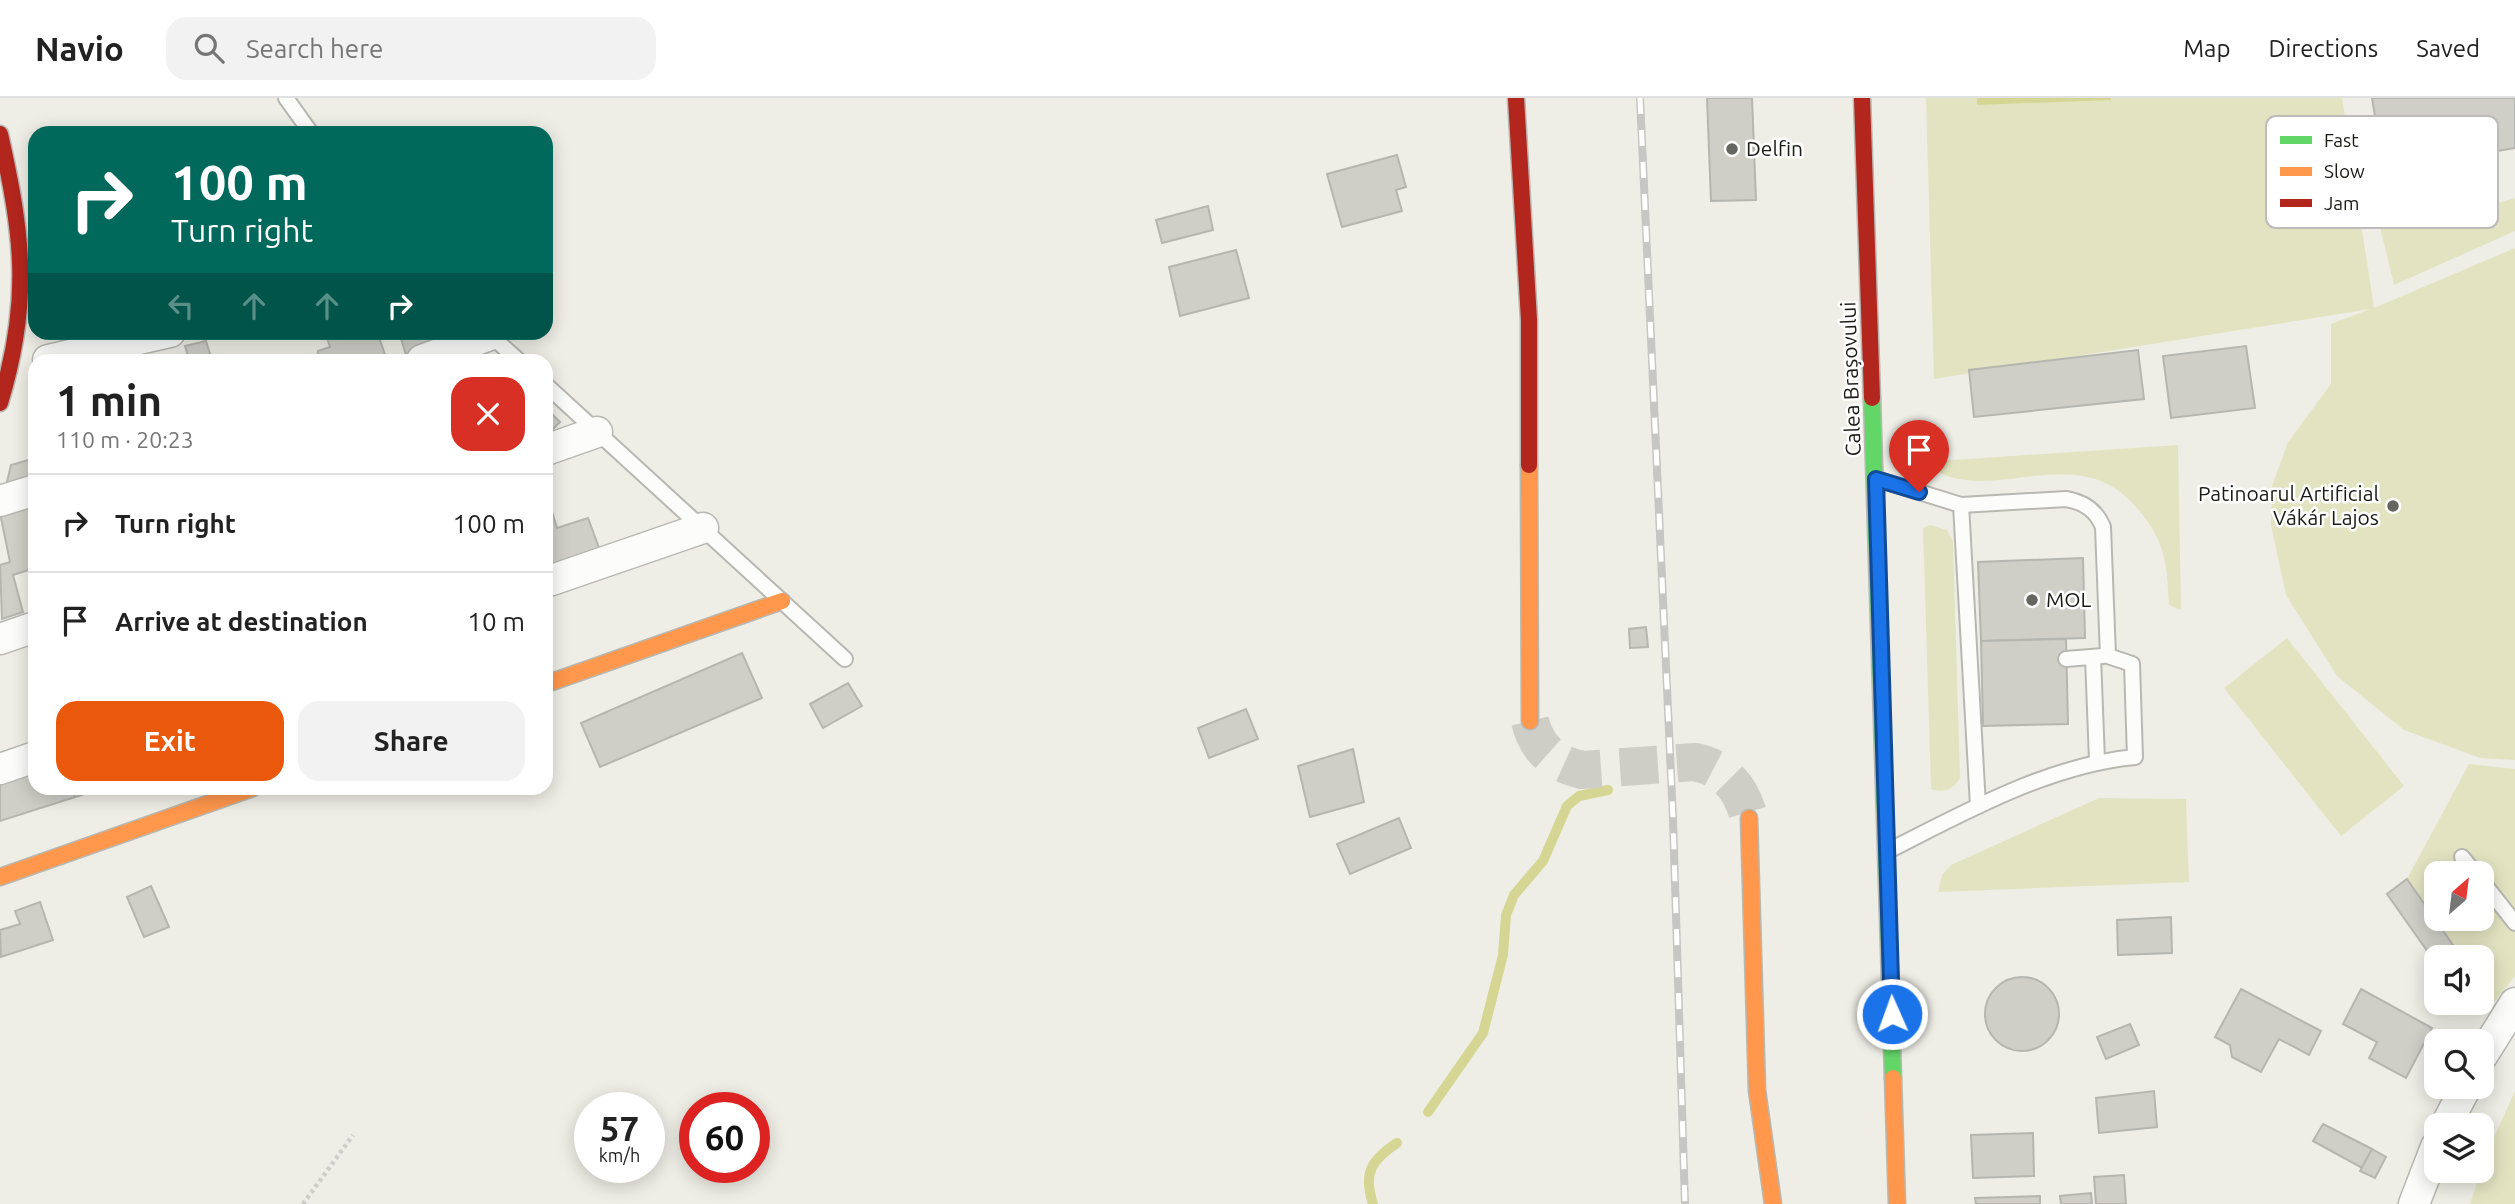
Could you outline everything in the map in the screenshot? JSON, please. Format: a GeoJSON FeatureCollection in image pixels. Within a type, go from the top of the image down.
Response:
{"type":"FeatureCollection","features":[{"type":"Feature","properties":{"kind":"street"},"geometry":{"type":"LineString","coordinates":[[1516,98],[1529,320],[1530,721]]}},
{"type":"Feature","properties":{"kind":"street","name":"Calea Brașovului"},"geometry":{"type":"LineString","coordinates":[[1861,98],[1876,479],[1897,1204]]}},
{"type":"Feature","properties":{"kind":"street"},"geometry":{"type":"LineString","coordinates":[[0,134],[8,167],[23,284],[23,366],[0,403]]}},
{"type":"Feature","properties":{"kind":"street"},"geometry":{"type":"LineString","coordinates":[[74,354],[135,340]]}},
{"type":"Feature","properties":{"kind":"street"},"geometry":{"type":"LineString","coordinates":[[437,354],[474,340]]}},
{"type":"Feature","properties":{"kind":"street"},"geometry":{"type":"LineString","coordinates":[[553,448],[597,432]]}},
{"type":"Feature","properties":{"kind":"street"},"geometry":{"type":"LineString","coordinates":[[0,500],[28,492]]}},
{"type":"Feature","properties":{"kind":"street"},"geometry":{"type":"LineString","coordinates":[[553,580],[703,528]]}},
{"type":"Feature","properties":{"kind":"street"},"geometry":{"type":"LineString","coordinates":[[553,682],[782,601]]}},
{"type":"Feature","properties":{"kind":"street"},"geometry":{"type":"LineString","coordinates":[[0,639],[28,629]]}},
{"type":"Feature","properties":{"kind":"street"},"geometry":{"type":"LineString","coordinates":[[0,769],[28,759]]}},
{"type":"Feature","properties":{"kind":"street"},"geometry":{"type":"LineString","coordinates":[[0,877],[233,795]]}},
{"type":"Feature","properties":{"kind":"street"},"geometry":{"type":"LineString","coordinates":[[1749,818],[1757,1090],[1773,1204]]}},
{"type":"Feature","properties":{"kind":"street"},"geometry":{"type":"LineString","coordinates":[[2494,1037],[2515,1003]]}},
{"type":"Feature","properties":{"kind":"street"},"geometry":{"type":"LineString","coordinates":[[2414,1204],[2424,1178]]}},
{"type":"Feature","properties":{"kind":"lane"},"geometry":{"type":"LineString","coordinates":[[286,98],[305,126]]}},
{"type":"Feature","properties":{"kind":"lane"},"geometry":{"type":"LineString","coordinates":[[496,340],[511,354]]}},
{"type":"Feature","properties":{"kind":"lane"},"geometry":{"type":"LineString","coordinates":[[553,391],[845,659]]}},
{"type":"Feature","properties":{"kind":"lane"},"geometry":{"type":"LineString","coordinates":[[1876,479],[1961,505],[2066,499],[2079,502],[2099,516],[2103,527],[2096,761]]}},
{"type":"Feature","properties":{"kind":"lane"},"geometry":{"type":"LineString","coordinates":[[1961,505],[1976,663],[1978,806]]}},
{"type":"Feature","properties":{"kind":"lane"},"geometry":{"type":"LineString","coordinates":[[1887,851],[1978,806],[2096,761],[2136,757],[2132,664],[2101,656],[2066,659]]}},
{"type":"Feature","properties":{"kind":"lane"},"geometry":{"type":"LineString","coordinates":[[2462,857],[2465,861]]}},
{"type":"Feature","properties":{"kind":"lane"},"geometry":{"type":"LineString","coordinates":[[2494,896],[2515,923]]}},
{"type":"Feature","properties":{"kind":"path"},"geometry":{"type":"LineString","coordinates":[[303,1204],[352,1135]]}},
{"type":"Feature","properties":{"kind":"shaded area"},"geometry":{"type":"Polygon","coordinates":[[[1926,98],[2342,98],[2345,116],[2266,116],[2266,228],[2362,228],[2374,308],[2515,248],[2515,760],[2480,758],[2404,730],[2337,676],[2286,595],[2271,525],[2272,486],[2288,442],[2331,384],[2331,324],[2370,309],[1934,379],[1926,98]]]}},
{"type":"Feature","properties":{"kind":"shaded area"},"geometry":{"type":"Polygon","coordinates":[[[1977,98],[2111,98],[2111,100],[1977,105],[1977,98]]]}},
{"type":"Feature","properties":{"kind":"shaded area"},"geometry":{"type":"Polygon","coordinates":[[[2515,198],[2515,231],[2394,285],[2380,228],[2498,228],[2498,203],[2515,198]]]}},
{"type":"Feature","properties":{"kind":"shaded area"},"geometry":{"type":"Polygon","coordinates":[[[2178,445],[2181,610],[2169,605],[2163,552],[2153,530],[2136,507],[2111,486],[2085,476],[2057,474],[1973,481],[1947,476],[1923,462],[2178,445]]]}},
{"type":"Feature","properties":{"kind":"shaded area"},"geometry":{"type":"Polygon","coordinates":[[[1930,525],[1947,530],[1953,541],[1960,778],[1948,790],[1940,791],[1931,789],[1923,528],[1930,525]]]}},
{"type":"Feature","properties":{"kind":"shaded area"},"geometry":{"type":"Polygon","coordinates":[[[2287,638],[2404,786],[2341,836],[2224,688],[2287,638]]]}},
{"type":"Feature","properties":{"kind":"shaded area"},"geometry":{"type":"Polygon","coordinates":[[[2469,764],[2515,769],[2515,976],[2495,1001],[2494,945],[2454,945],[2444,931],[2494,931],[2494,861],[2424,861],[2424,903],[2407,879],[2469,764]]]}},
{"type":"Feature","properties":{"kind":"shaded area"},"geometry":{"type":"Polygon","coordinates":[[[2099,798],[2186,799],[2189,882],[1938,892],[1942,875],[1951,865],[2099,798]]]}},
{"type":"Feature","properties":{"kind":"shaded area"},"geometry":{"type":"Polygon","coordinates":[[[2515,1091],[2515,1204],[2470,1204],[2477,1183],[2494,1183],[2494,1138],[2515,1091]]]}},
{"type":"Feature","properties":{"kind":"building","name":"Delfin"},"geometry":{"type":"Polygon","coordinates":[[[1707,98],[1752,98],[1756,200],[1711,201],[1707,98]]]}},
{"type":"Feature","properties":{"kind":"building"},"geometry":{"type":"Polygon","coordinates":[[[2372,98],[2515,98],[2515,148],[2498,151],[2498,116],[2375,116],[2372,98]]]}},
{"type":"Feature","properties":{"kind":"building"},"geometry":{"type":"Polygon","coordinates":[[[1397,155],[1406,187],[1396,190],[1402,211],[1342,227],[1327,174],[1397,155]]]}},
{"type":"Feature","properties":{"kind":"building"},"geometry":{"type":"Polygon","coordinates":[[[1208,206],[1213,230],[1162,243],[1156,220],[1208,206]]]}},
{"type":"Feature","properties":{"kind":"building"},"geometry":{"type":"Polygon","coordinates":[[[1236,250],[1249,298],[1180,316],[1169,267],[1236,250]]]}},
{"type":"Feature","properties":{"kind":"building"},"geometry":{"type":"Polygon","coordinates":[[[328,340],[380,340],[385,354],[318,354],[318,351],[330,347],[328,340]]]}},
{"type":"Feature","properties":{"kind":"building"},"geometry":{"type":"Polygon","coordinates":[[[401,340],[449,340],[450,343],[418,354],[406,354],[401,340]]]}},
{"type":"Feature","properties":{"kind":"building"},"geometry":{"type":"Polygon","coordinates":[[[206,341],[210,354],[187,354],[185,346],[206,341]]]}},
{"type":"Feature","properties":{"kind":"building"},"geometry":{"type":"Polygon","coordinates":[[[2246,346],[2255,408],[2171,418],[2163,356],[2246,346]]]}},
{"type":"Feature","properties":{"kind":"building"},"geometry":{"type":"Polygon","coordinates":[[[2138,350],[2144,399],[1974,417],[1969,370],[2138,350]]]}},
{"type":"Feature","properties":{"kind":"building"},"geometry":{"type":"Polygon","coordinates":[[[553,415],[560,422],[553,429],[553,415]]]}},
{"type":"Feature","properties":{"kind":"building"},"geometry":{"type":"Polygon","coordinates":[[[28,460],[28,483],[5,490],[11,465],[28,460]]]}},
{"type":"Feature","properties":{"kind":"building"},"geometry":{"type":"Polygon","coordinates":[[[28,504],[28,570],[13,575],[23,612],[2,619],[0,565],[10,562],[0,513],[28,504]]]}},
{"type":"Feature","properties":{"kind":"building"},"geometry":{"type":"Polygon","coordinates":[[[553,515],[557,528],[588,518],[599,548],[553,564],[553,515]]]}},
{"type":"Feature","properties":{"kind":"building","name":"MOL"},"geometry":{"type":"Polygon","coordinates":[[[2083,558],[2085,638],[1981,641],[1978,562],[2083,558]]]}},
{"type":"Feature","properties":{"kind":"building"},"geometry":{"type":"Polygon","coordinates":[[[1646,627],[1648,647],[1630,648],[1629,629],[1646,627]]]}},
{"type":"Feature","properties":{"kind":"building"},"geometry":{"type":"Polygon","coordinates":[[[2066,639],[2068,724],[1983,726],[1981,641],[2066,639]]]}},
{"type":"Feature","properties":{"kind":"building"},"geometry":{"type":"Polygon","coordinates":[[[742,653],[762,698],[600,767],[581,723],[742,653]]]}},
{"type":"Feature","properties":{"kind":"building"},"geometry":{"type":"Polygon","coordinates":[[[848,683],[862,706],[823,728],[810,704],[848,683]]]}},
{"type":"Feature","properties":{"kind":"building"},"geometry":{"type":"Polygon","coordinates":[[[1246,709],[1258,739],[1209,758],[1198,728],[1246,709]]]}},
{"type":"Feature","properties":{"kind":"building"},"geometry":{"type":"Polygon","coordinates":[[[1353,749],[1364,802],[1310,817],[1298,766],[1353,749]]]}},
{"type":"Feature","properties":{"kind":"building"},"geometry":{"type":"Polygon","coordinates":[[[28,770],[28,795],[75,797],[0,821],[0,780],[28,770]]]}},
{"type":"Feature","properties":{"kind":"building"},"geometry":{"type":"Polygon","coordinates":[[[1399,818],[1411,848],[1350,874],[1337,844],[1399,818]]]}},
{"type":"Feature","properties":{"kind":"building"},"geometry":{"type":"Polygon","coordinates":[[[2407,879],[2424,903],[2424,931],[2443,931],[2453,945],[2424,946],[2387,894],[2407,879]]]}},
{"type":"Feature","properties":{"kind":"building"},"geometry":{"type":"Polygon","coordinates":[[[151,886],[169,927],[144,937],[127,897],[151,886]]]}},
{"type":"Feature","properties":{"kind":"building"},"geometry":{"type":"Polygon","coordinates":[[[40,902],[53,940],[1,957],[0,930],[20,924],[15,911],[40,902]]]}},
{"type":"Feature","properties":{"kind":"building"},"geometry":{"type":"Polygon","coordinates":[[[2171,917],[2172,953],[2118,955],[2117,920],[2171,917]]]}},
{"type":"Feature","properties":{"kind":"building"},"geometry":{"type":"Polygon","coordinates":[[[2022,977],[2036,980],[2048,988],[2056,1000],[2059,1014],[2056,1028],[2048,1040],[2036,1048],[2022,1051],[2008,1048],[1996,1040],[1988,1028],[1985,1014],[1988,1000],[1996,988],[2008,980],[2022,977]]]}},
{"type":"Feature","properties":{"kind":"building"},"geometry":{"type":"Polygon","coordinates":[[[2241,989],[2321,1031],[2309,1055],[2279,1039],[2261,1072],[2232,1057],[2230,1045],[2215,1037],[2241,989]]]}},
{"type":"Feature","properties":{"kind":"building"},"geometry":{"type":"Polygon","coordinates":[[[2361,989],[2432,1028],[2424,1029],[2424,1043],[2406,1078],[2369,1058],[2377,1042],[2343,1024],[2361,989]]]}},
{"type":"Feature","properties":{"kind":"building"},"geometry":{"type":"Polygon","coordinates":[[[2130,1024],[2139,1045],[2106,1059],[2097,1037],[2130,1024]]]}},
{"type":"Feature","properties":{"kind":"building"},"geometry":{"type":"Polygon","coordinates":[[[2154,1091],[2157,1127],[2099,1133],[2096,1098],[2154,1091]]]}},
{"type":"Feature","properties":{"kind":"building"},"geometry":{"type":"Polygon","coordinates":[[[2323,1124],[2372,1149],[2362,1168],[2313,1141],[2323,1124]]]}},
{"type":"Feature","properties":{"kind":"building"},"geometry":{"type":"Polygon","coordinates":[[[2033,1133],[2034,1176],[1973,1178],[1971,1135],[2033,1133]]]}},
{"type":"Feature","properties":{"kind":"building"},"geometry":{"type":"Polygon","coordinates":[[[2372,1149],[2386,1157],[2375,1178],[2360,1171],[2372,1149]]]}},
{"type":"Feature","properties":{"kind":"building"},"geometry":{"type":"Polygon","coordinates":[[[2124,1175],[2126,1204],[2096,1204],[2094,1177],[2124,1175]]]}},
{"type":"Feature","properties":{"kind":"building"},"geometry":{"type":"Polygon","coordinates":[[[2091,1193],[2092,1204],[2061,1204],[2060,1196],[2091,1193]]]}},
{"type":"Feature","properties":{"kind":"building"},"geometry":{"type":"Polygon","coordinates":[[[2040,1196],[2040,1204],[1976,1204],[1975,1198],[2040,1196]]]}},
{"type":"Feature","properties":{"kind":"waterway"},"geometry":{"type":"LineString","coordinates":[[1428,1112],[1483,1033],[1503,955],[1506,915],[1514,895],[1543,861],[1567,806],[1579,796],[1608,790]]}},
{"type":"Feature","properties":{"kind":"waterway"},"geometry":{"type":"LineString","coordinates":[[1373,1204],[1369,1184],[1372,1168],[1381,1155],[1397,1143]]}},
{"type":"Feature","properties":{"kind":"tunnel"},"geometry":{"type":"LineString","coordinates":[[1530,721],[1537,740],[1548,754],[1582,770],[1695,762],[1706,765],[1731,781],[1742,798],[1749,818]]}},
{"type":"Feature","properties":{"kind":"railway"},"geometry":{"type":"LineString","coordinates":[[1640,98],[1673,819],[1685,1204]]}},
{"type":"Feature","properties":{"kind":"traffic: fast"},"geometry":{"type":"LineString","coordinates":[[1872,398],[1893,1078]]}},
{"type":"Feature","properties":{"kind":"traffic: slow"},"geometry":{"type":"LineString","coordinates":[[1529,465],[1530,721]]}},
{"type":"Feature","properties":{"kind":"traffic: slow"},"geometry":{"type":"LineString","coordinates":[[553,682],[782,601]]}},
{"type":"Feature","properties":{"kind":"traffic: slow"},"geometry":{"type":"LineString","coordinates":[[0,877],[233,795]]}},
{"type":"Feature","properties":{"kind":"traffic: slow"},"geometry":{"type":"LineString","coordinates":[[1749,818],[1757,1090],[1773,1204]]}},
{"type":"Feature","properties":{"kind":"traffic: slow"},"geometry":{"type":"LineString","coordinates":[[1893,1078],[1897,1204]]}},
{"type":"Feature","properties":{"kind":"traffic: jam"},"geometry":{"type":"LineString","coordinates":[[1516,98],[1529,320],[1529,465]]}},
{"type":"Feature","properties":{"kind":"traffic: jam"},"geometry":{"type":"LineString","coordinates":[[1862,98],[1872,398]]}},
{"type":"Feature","properties":{"kind":"traffic: jam"},"geometry":{"type":"LineString","coordinates":[[0,134],[14,205],[20,268],[16,332],[0,403]]}},
{"type":"Feature","properties":{"kind":"place","name":"Delfin"},"geometry":{"type":"Point","coordinates":[1732,149]}},
{"type":"Feature","properties":{"kind":"place","name":"Patinoarul Artificial Vákár Lajos"},"geometry":{"type":"Point","coordinates":[2393,506]}},
{"type":"Feature","properties":{"kind":"place","name":"MOL"},"geometry":{"type":"Point","coordinates":[2032,600]}},
{"type":"Feature","properties":{"kind":"route"},"geometry":{"type":"LineString","coordinates":[[1892,1014],[1876,479],[1919,492]]}}]}
